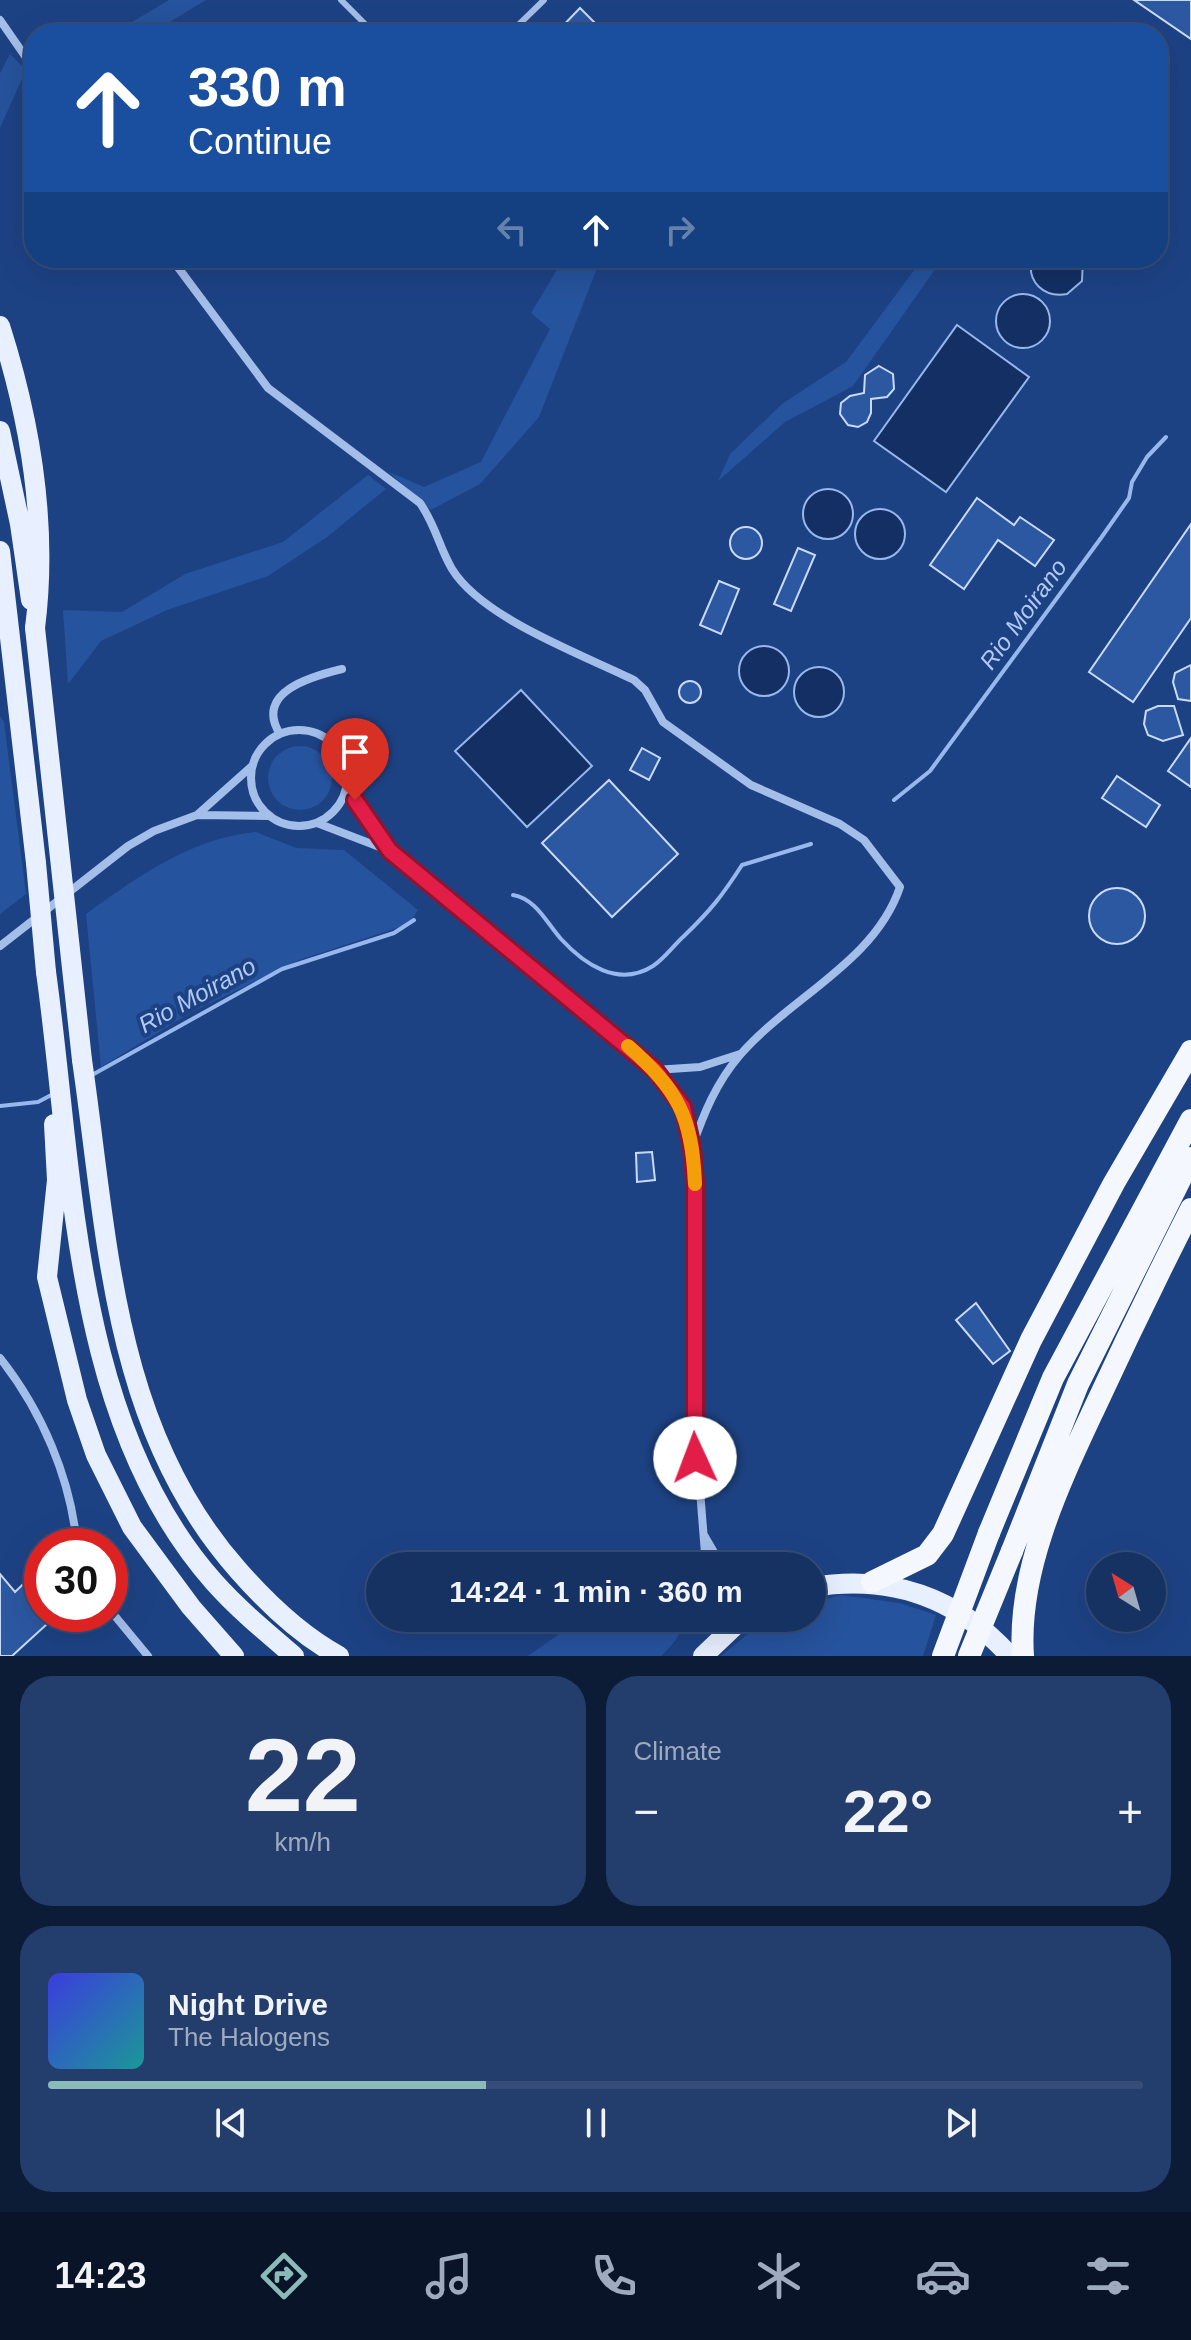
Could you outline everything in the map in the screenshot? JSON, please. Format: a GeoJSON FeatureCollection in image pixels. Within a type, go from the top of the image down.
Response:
{"type":"FeatureCollection","features":[{"type":"Feature","properties":{"kind":"highway"},"geometry":{"type":"LineString","coordinates":[[872,1582],[927,1555],[943,1534],[1031,1340],[1114,1183],[1191,1051]]}},
{"type":"Feature","properties":{"kind":"highway"},"geometry":{"type":"LineString","coordinates":[[943,1656],[989,1533],[1053,1378],[1191,1120]]}},
{"type":"Feature","properties":{"kind":"highway"},"geometry":{"type":"LineString","coordinates":[[969,1656],[1078,1384],[1191,1158]]}},
{"type":"Feature","properties":{"kind":"highway"},"geometry":{"type":"LineString","coordinates":[[1023,1656],[1028,1586],[1056,1491],[1136,1318],[1191,1209]]}},
{"type":"Feature","properties":{"kind":"main road"},"geometry":{"type":"LineString","coordinates":[[0,326],[37,493],[41,580],[35,628]]}},
{"type":"Feature","properties":{"kind":"main road"},"geometry":{"type":"LineString","coordinates":[[0,431],[20,524],[35,628],[103,1228],[119,1320],[138,1393],[165,1460],[194,1512],[237,1569],[299,1629],[339,1656]]}},
{"type":"Feature","properties":{"kind":"main road"},"geometry":{"type":"LineString","coordinates":[[0,551],[46,972],[93,1314],[127,1434],[152,1489],[190,1552],[214,1583],[294,1656]]}},
{"type":"Feature","properties":{"kind":"main road"},"geometry":{"type":"LineString","coordinates":[[0,592],[8,618]]}},
{"type":"Feature","properties":{"kind":"main road"},"geometry":{"type":"LineString","coordinates":[[63,1102],[54,1123],[57,1180],[47,1277],[77,1400],[96,1455],[132,1527],[191,1607],[234,1656]]}},
{"type":"Feature","properties":{"kind":"main road"},"geometry":{"type":"LineString","coordinates":[[826,1586],[872,1582],[898,1586],[948,1604],[971,1619],[1010,1656]]}},
{"type":"Feature","properties":{"kind":"main road"},"geometry":{"type":"LineString","coordinates":[[703,1656],[719,1632]]}},
{"type":"Feature","properties":{"kind":"street"},"geometry":{"type":"LineString","coordinates":[[0,20],[24,55]]}},
{"type":"Feature","properties":{"kind":"street"},"geometry":{"type":"LineString","coordinates":[[178,268],[268,388],[420,503],[435,525],[451,568],[475,597],[506,617],[634,680],[645,690],[663,722],[751,785],[840,824],[864,840],[900,887],[892,910],[864,944],[741,1054],[709,1099],[692,1147]]}},
{"type":"Feature","properties":{"kind":"street"},"geometry":{"type":"LineString","coordinates":[[280,734],[274,725],[274,713],[283,693],[305,678],[342,669]]}},
{"type":"Feature","properties":{"kind":"street"},"geometry":{"type":"LineString","coordinates":[[197,815],[252,766],[258,753],[280,734],[294,730],[323,736],[334,745],[355,800],[390,851],[655,1070],[683,1107],[692,1147],[693,1402],[704,1552]]}},
{"type":"Feature","properties":{"kind":"street"},"geometry":{"type":"LineString","coordinates":[[252,766],[254,794],[270,816],[284,824],[316,823],[390,851]]}},
{"type":"Feature","properties":{"kind":"street"},"geometry":{"type":"LineString","coordinates":[[316,823],[340,802],[346,771]]}},
{"type":"Feature","properties":{"kind":"street"},"geometry":{"type":"LineString","coordinates":[[0,946],[128,846],[154,831],[197,815],[270,816]]}},
{"type":"Feature","properties":{"kind":"street"},"geometry":{"type":"LineString","coordinates":[[655,1070],[700,1067],[741,1054]]}},
{"type":"Feature","properties":{"kind":"street"},"geometry":{"type":"LineString","coordinates":[[0,1358],[30,1401],[48,1440],[67,1487],[74,1528]]}},
{"type":"Feature","properties":{"kind":"street"},"geometry":{"type":"LineString","coordinates":[[701,1531],[714,1552]]}},
{"type":"Feature","properties":{"kind":"street"},"geometry":{"type":"LineString","coordinates":[[128,1632],[148,1656]]}},
{"type":"Feature","properties":{"kind":"lane"},"geometry":{"type":"LineString","coordinates":[[341,0],[365,24]]}},
{"type":"Feature","properties":{"kind":"lane"},"geometry":{"type":"LineString","coordinates":[[519,24],[544,0]]}},
{"type":"Feature","properties":{"kind":"shaded area"},"geometry":{"type":"Polygon","coordinates":[[[169,0],[206,0],[166,24],[129,24],[169,0]]]}},
{"type":"Feature","properties":{"kind":"shaded area"},"geometry":{"type":"Polygon","coordinates":[[[10,54],[24,68],[0,128],[0,73],[10,54]]]}},
{"type":"Feature","properties":{"kind":"shaded area"},"geometry":{"type":"Polygon","coordinates":[[[558,268],[597,268],[539,417],[480,484],[431,510],[389,472],[424,487],[481,462],[550,329],[531,313],[558,268]]]}},
{"type":"Feature","properties":{"kind":"shaded area"},"geometry":{"type":"Polygon","coordinates":[[[916,268],[936,268],[853,386],[785,422],[718,481],[730,454],[782,404],[846,362],[916,268]]]}},
{"type":"Feature","properties":{"kind":"shaded area"},"geometry":{"type":"Polygon","coordinates":[[[1031,268],[1083,268],[1082,281],[1067,294],[1059,295],[1044,291],[1034,281],[1031,268]]]}},
{"type":"Feature","properties":{"kind":"shaded area"},"geometry":{"type":"Polygon","coordinates":[[[1023,294],[1042,302],[1050,321],[1042,340],[1023,348],[1004,340],[996,321],[1004,302],[1023,294]]]}},
{"type":"Feature","properties":{"kind":"shaded area"},"geometry":{"type":"Polygon","coordinates":[[[957,325],[1029,377],[946,492],[874,441],[957,325]]]}},
{"type":"Feature","properties":{"kind":"shaded area"},"geometry":{"type":"Polygon","coordinates":[[[368,475],[386,489],[327,537],[268,576],[167,610],[101,641],[68,684],[63,610],[122,612],[185,574],[283,542],[368,475]]]}},
{"type":"Feature","properties":{"kind":"shaded area"},"geometry":{"type":"Polygon","coordinates":[[[828,489],[846,496],[853,514],[846,532],[828,539],[810,532],[803,514],[810,496],[828,489]]]}},
{"type":"Feature","properties":{"kind":"shaded area"},"geometry":{"type":"Polygon","coordinates":[[[880,509],[897,517],[905,534],[897,551],[880,559],[863,551],[855,534],[863,517],[880,509]]]}},
{"type":"Feature","properties":{"kind":"shaded area"},"geometry":{"type":"Polygon","coordinates":[[[764,646],[782,653],[789,671],[782,689],[764,696],[746,689],[739,671],[746,653],[764,646]]]}},
{"type":"Feature","properties":{"kind":"shaded area"},"geometry":{"type":"Polygon","coordinates":[[[819,667],[836,675],[844,692],[836,709],[819,717],[802,709],[794,692],[802,675],[819,667]]]}},
{"type":"Feature","properties":{"kind":"shaded area"},"geometry":{"type":"Polygon","coordinates":[[[521,690],[592,766],[527,827],[455,751],[521,690]]]}},
{"type":"Feature","properties":{"kind":"shaded area"},"geometry":{"type":"Polygon","coordinates":[[[0,716],[4,722],[26,894],[0,914],[0,716]]]}},
{"type":"Feature","properties":{"kind":"shaded area"},"geometry":{"type":"Polygon","coordinates":[[[294,746],[306,746],[323,755],[330,766],[330,790],[323,801],[306,810],[294,810],[282,805],[273,796],[268,784],[268,772],[273,760],[282,751],[294,746]]]}},
{"type":"Feature","properties":{"kind":"shaded area"},"geometry":{"type":"Polygon","coordinates":[[[256,832],[296,848],[344,850],[418,910],[409,924],[299,960],[192,1012],[101,1067],[86,914],[166,861],[209,842],[256,832]]]}},
{"type":"Feature","properties":{"kind":"shaded area"},"geometry":{"type":"Polygon","coordinates":[[[840,1595],[899,1603],[936,1615],[923,1656],[721,1656],[752,1632],[826,1632],[826,1599],[840,1595]]]}},
{"type":"Feature","properties":{"kind":"shaded area"},"geometry":{"type":"Polygon","coordinates":[[[562,1632],[679,1632],[661,1656],[528,1656],[562,1632]]]}},
{"type":"Feature","properties":{"kind":"building"},"geometry":{"type":"Polygon","coordinates":[[[1134,0],[1191,0],[1191,39],[1134,0]]]}},
{"type":"Feature","properties":{"kind":"building"},"geometry":{"type":"Polygon","coordinates":[[[580,8],[596,24],[565,24],[580,8]]]}},
{"type":"Feature","properties":{"kind":"building"},"geometry":{"type":"Polygon","coordinates":[[[879,366],[893,374],[894,389],[887,397],[871,399],[867,422],[858,427],[848,425],[840,414],[841,403],[850,396],[864,393],[865,375],[879,366]]]}},
{"type":"Feature","properties":{"kind":"building"},"geometry":{"type":"Polygon","coordinates":[[[977,498],[1014,525],[1020,517],[1054,540],[1035,566],[998,540],[964,589],[930,565],[977,498]]]}},
{"type":"Feature","properties":{"kind":"building"},"geometry":{"type":"Polygon","coordinates":[[[1191,524],[1191,618],[1133,702],[1089,672],[1191,524]]]}},
{"type":"Feature","properties":{"kind":"building"},"geometry":{"type":"Polygon","coordinates":[[[746,527],[757,532],[762,543],[757,554],[746,559],[735,554],[730,543],[735,532],[746,527]]]}},
{"type":"Feature","properties":{"kind":"building"},"geometry":{"type":"Polygon","coordinates":[[[798,548],[815,555],[791,611],[774,604],[798,548]]]}},
{"type":"Feature","properties":{"kind":"building"},"geometry":{"type":"Polygon","coordinates":[[[719,581],[739,589],[721,634],[700,625],[719,581]]]}},
{"type":"Feature","properties":{"kind":"building"},"geometry":{"type":"Polygon","coordinates":[[[1191,665],[1191,701],[1178,699],[1173,682],[1175,673],[1191,665]]]}},
{"type":"Feature","properties":{"kind":"building"},"geometry":{"type":"Polygon","coordinates":[[[690,681],[698,684],[701,692],[698,700],[690,703],[682,700],[679,692],[682,684],[690,681]]]}},
{"type":"Feature","properties":{"kind":"building"},"geometry":{"type":"Polygon","coordinates":[[[1158,706],[1174,706],[1183,735],[1163,741],[1148,735],[1144,724],[1146,711],[1158,706]]]}},
{"type":"Feature","properties":{"kind":"building"},"geometry":{"type":"Polygon","coordinates":[[[1191,738],[1191,787],[1168,771],[1191,738]]]}},
{"type":"Feature","properties":{"kind":"building"},"geometry":{"type":"Polygon","coordinates":[[[642,748],[660,758],[649,780],[630,770],[642,748]]]}},
{"type":"Feature","properties":{"kind":"building"},"geometry":{"type":"Polygon","coordinates":[[[1117,776],[1160,805],[1146,827],[1102,798],[1117,776]]]}},
{"type":"Feature","properties":{"kind":"building"},"geometry":{"type":"Polygon","coordinates":[[[609,780],[678,854],[612,917],[542,843],[609,780]]]}},
{"type":"Feature","properties":{"kind":"building"},"geometry":{"type":"Polygon","coordinates":[[[1117,888],[1136,897],[1145,916],[1136,935],[1117,944],[1098,935],[1089,916],[1098,897],[1117,888]]]}},
{"type":"Feature","properties":{"kind":"building"},"geometry":{"type":"Polygon","coordinates":[[[652,1152],[655,1180],[637,1182],[636,1153],[652,1152]]]}},
{"type":"Feature","properties":{"kind":"building"},"geometry":{"type":"Polygon","coordinates":[[[976,1303],[1010,1351],[993,1364],[956,1320],[976,1303]]]}},
{"type":"Feature","properties":{"kind":"building"},"geometry":{"type":"Polygon","coordinates":[[[0,1574],[15,1592],[24,1583],[24,1632],[38,1632],[12,1656],[0,1656],[0,1574]]]}},
{"type":"Feature","properties":{"kind":"waterway","name":"Rio Moirano"},"geometry":{"type":"LineString","coordinates":[[894,800],[930,771],[1101,538],[1129,498],[1132,482],[1147,457],[1166,437]]}},
{"type":"Feature","properties":{"kind":"waterway","name":"Rio Moirano"},"geometry":{"type":"LineString","coordinates":[[513,895],[534,906],[580,957],[602,970],[627,975],[653,966],[661,959],[709,910],[742,865],[811,844]]}},
{"type":"Feature","properties":{"kind":"waterway","name":"Rio Moirano"},"geometry":{"type":"LineString","coordinates":[[92,1075],[282,969],[394,933],[414,920]]}},
{"type":"Feature","properties":{"kind":"waterway","name":"Rio Moirano"},"geometry":{"type":"LineString","coordinates":[[0,1106],[38,1102],[55,1093]]}},
{"type":"Feature","properties":{"kind":"slow traffic"},"geometry":{"type":"LineString","coordinates":[[628,1046],[655,1070],[683,1107],[692,1147],[695,1184]]}},
{"type":"Feature","properties":{"kind":"route"},"geometry":{"type":"LineString","coordinates":[[355,800],[390,851],[655,1070],[683,1107],[692,1147],[695,1181],[695,1458]]}}]}
